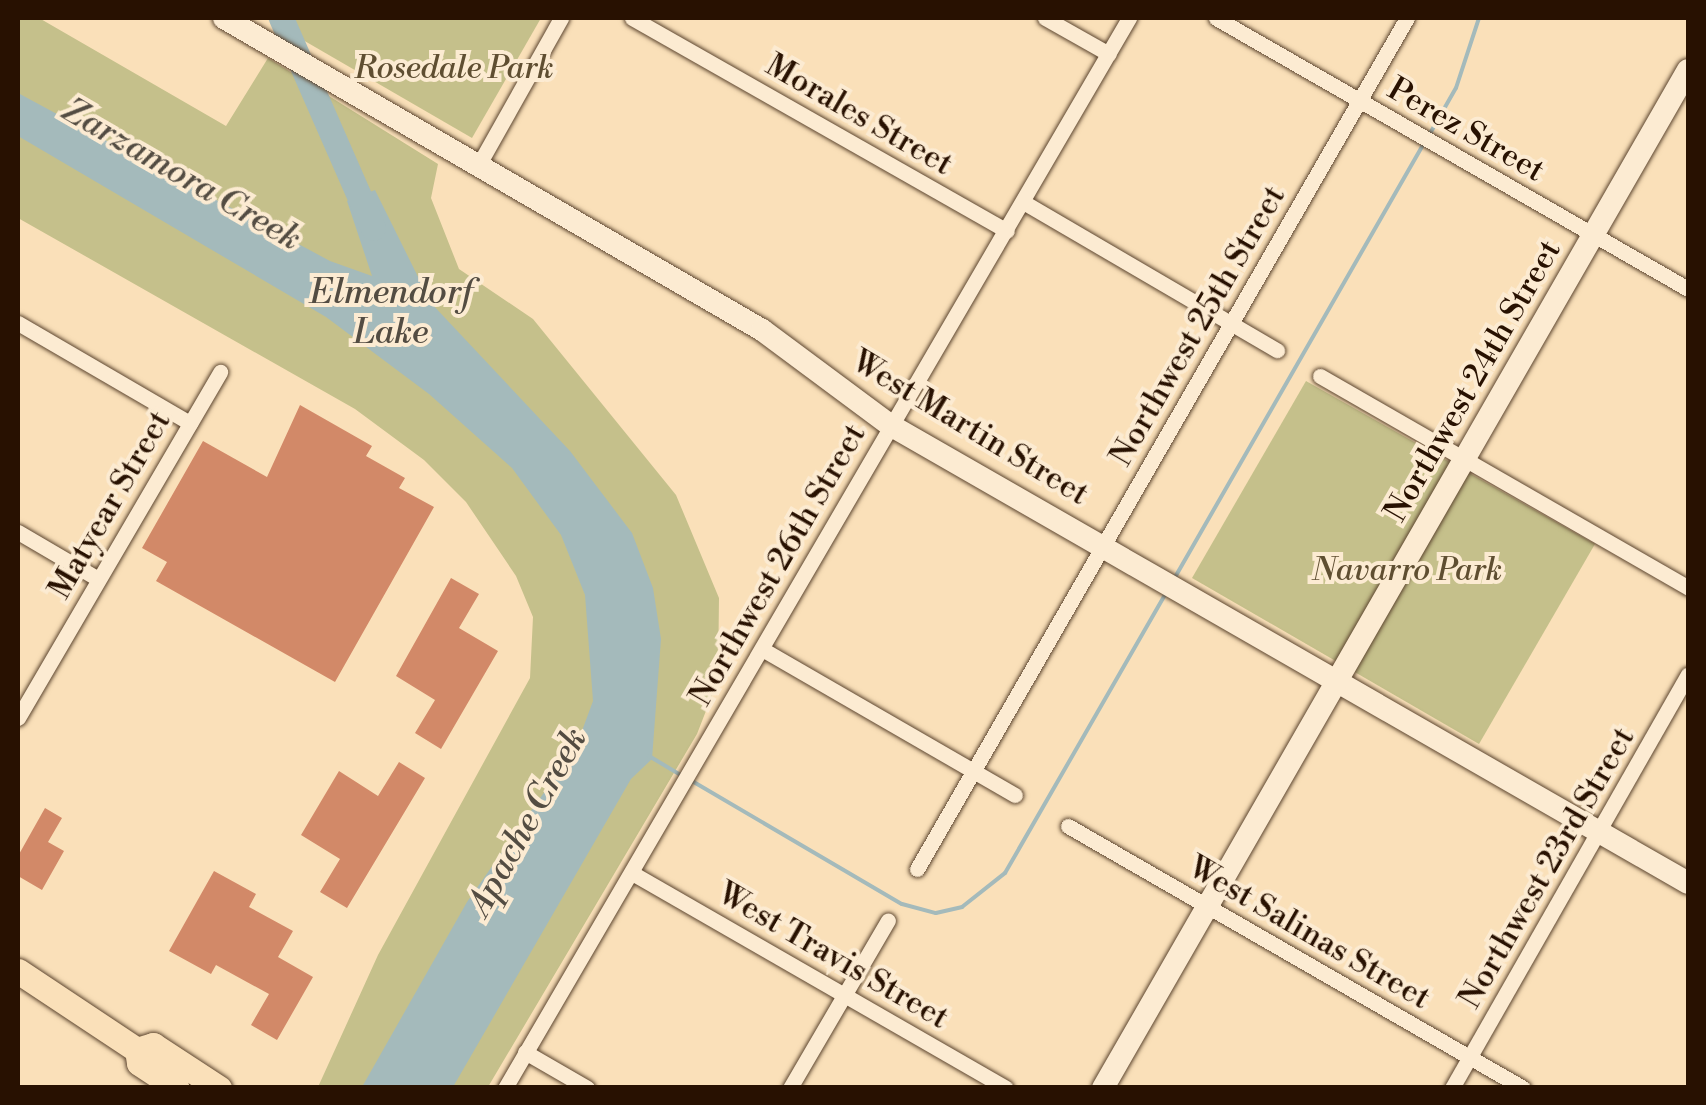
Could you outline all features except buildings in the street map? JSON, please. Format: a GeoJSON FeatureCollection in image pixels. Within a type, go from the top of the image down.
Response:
{"type":"FeatureCollection","features":[{"type":"Feature","properties":{"kind":"main road","name":"West Martin Street"},"geometry":{"type":"LineString","coordinates":[[224,18],[762,330],[890,425],[1688,883]]}},
{"type":"Feature","properties":{"kind":"main road","name":"Northwest 24th Street"},"geometry":{"type":"LineString","coordinates":[[1103,1088],[1688,70]]}},
{"type":"Feature","properties":{"kind":"main road"},"geometry":{"type":"LineString","coordinates":[[18,971],[136,1050],[139,1063],[177,1088]]}},
{"type":"Feature","properties":{"kind":"main road"},"geometry":{"type":"LineString","coordinates":[[136,1050],[153,1045],[219,1088]]}},
{"type":"Feature","properties":{"kind":"street"},"geometry":{"type":"LineString","coordinates":[[478,166],[561,18]]}},
{"type":"Feature","properties":{"kind":"street","name":"Morales Street"},"geometry":{"type":"LineString","coordinates":[[632,18],[1007,231]]}},
{"type":"Feature","properties":{"kind":"street"},"geometry":{"type":"LineString","coordinates":[[1045,18],[1109,54]]}},
{"type":"Feature","properties":{"kind":"street","name":"Northwest 26th Street"},"geometry":{"type":"LineString","coordinates":[[505,1088],[1129,18]]}},
{"type":"Feature","properties":{"kind":"street","name":"Perez Street"},"geometry":{"type":"LineString","coordinates":[[1216,18],[1688,289]]}},
{"type":"Feature","properties":{"kind":"street","name":"Northwest 25th Street"},"geometry":{"type":"LineString","coordinates":[[917,869],[1407,18]]}},
{"type":"Feature","properties":{"kind":"street"},"geometry":{"type":"LineString","coordinates":[[1024,203],[1276,350]]}},
{"type":"Feature","properties":{"kind":"street"},"geometry":{"type":"LineString","coordinates":[[18,323],[190,423]]}},
{"type":"Feature","properties":{"kind":"street","name":"Matyear Street"},"geometry":{"type":"LineString","coordinates":[[18,718],[220,372]]}},
{"type":"Feature","properties":{"kind":"street"},"geometry":{"type":"LineString","coordinates":[[1320,376],[1688,588]]}},
{"type":"Feature","properties":{"kind":"street"},"geometry":{"type":"LineString","coordinates":[[18,532],[98,579]]}},
{"type":"Feature","properties":{"kind":"street"},"geometry":{"type":"LineString","coordinates":[[762,649],[1014,795]]}},
{"type":"Feature","properties":{"kind":"street","name":"Northwest 23rd Street"},"geometry":{"type":"LineString","coordinates":[[1452,1088],[1688,675]]}},
{"type":"Feature","properties":{"kind":"street","name":"West Salinas Street"},"geometry":{"type":"LineString","coordinates":[[1068,826],[1523,1088]]}},
{"type":"Feature","properties":{"kind":"street","name":"West Travis Street"},"geometry":{"type":"LineString","coordinates":[[632,873],[1006,1088]]}},
{"type":"Feature","properties":{"kind":"street"},"geometry":{"type":"LineString","coordinates":[[790,1088],[888,920]]}},
{"type":"Feature","properties":{"kind":"street"},"geometry":{"type":"LineString","coordinates":[[525,1052],[587,1088]]}},
{"type":"Feature","properties":{"kind":"green space"},"geometry":{"type":"Polygon","coordinates":[[[18,18],[39,18],[226,126],[268,58],[438,164],[431,198],[459,269],[533,319],[676,495],[719,598],[718,680],[697,734],[488,1087],[318,1087],[378,955],[530,678],[533,617],[516,576],[466,502],[424,460],[355,409],[18,218],[18,18]]]}},
{"type":"Feature","properties":{"kind":"green space","name":"Rosedale Park"},"geometry":{"type":"Polygon","coordinates":[[[265,18],[541,18],[472,138],[265,18]]]}},
{"type":"Feature","properties":{"kind":"green space","name":"Navarro Park"},"geometry":{"type":"Polygon","coordinates":[[[1306,381],[1595,544],[1479,744],[1192,578],[1306,381]]]}},
{"type":"Feature","properties":{"kind":"water","name":"Elmendorf Lake"},"geometry":{"type":"Polygon","coordinates":[[[18,93],[330,261],[372,276],[347,201],[375,190],[431,303],[570,451],[632,533],[653,588],[661,639],[652,759],[631,779],[453,1087],[362,1087],[467,902],[576,747],[593,701],[585,595],[561,535],[512,468],[429,394],[326,317],[18,136],[18,93]]]}},
{"type":"Feature","properties":{"kind":"waterway","name":"Apache Creek"},"geometry":{"type":"LineString","coordinates":[[281,18],[373,228]]}},
{"type":"Feature","properties":{"kind":"waterway"},"geometry":{"type":"LineString","coordinates":[[1428,137],[1456,88],[1479,18]]}},
{"type":"Feature","properties":{"kind":"waterway"},"geometry":{"type":"LineString","coordinates":[[1174,579],[1423,145]]}},
{"type":"Feature","properties":{"kind":"waterway"},"geometry":{"type":"LineString","coordinates":[[692,781],[902,904],[936,913],[962,907],[1005,873],[1167,591]]}},
{"type":"Feature","properties":{"kind":"waterway"},"geometry":{"type":"LineString","coordinates":[[649,756],[684,777]]}},
{"type":"Feature","properties":{"kind":"water label","name":"Zarzamora Creek"},"geometry":{"type":"Point","coordinates":[181,175]}}]}
